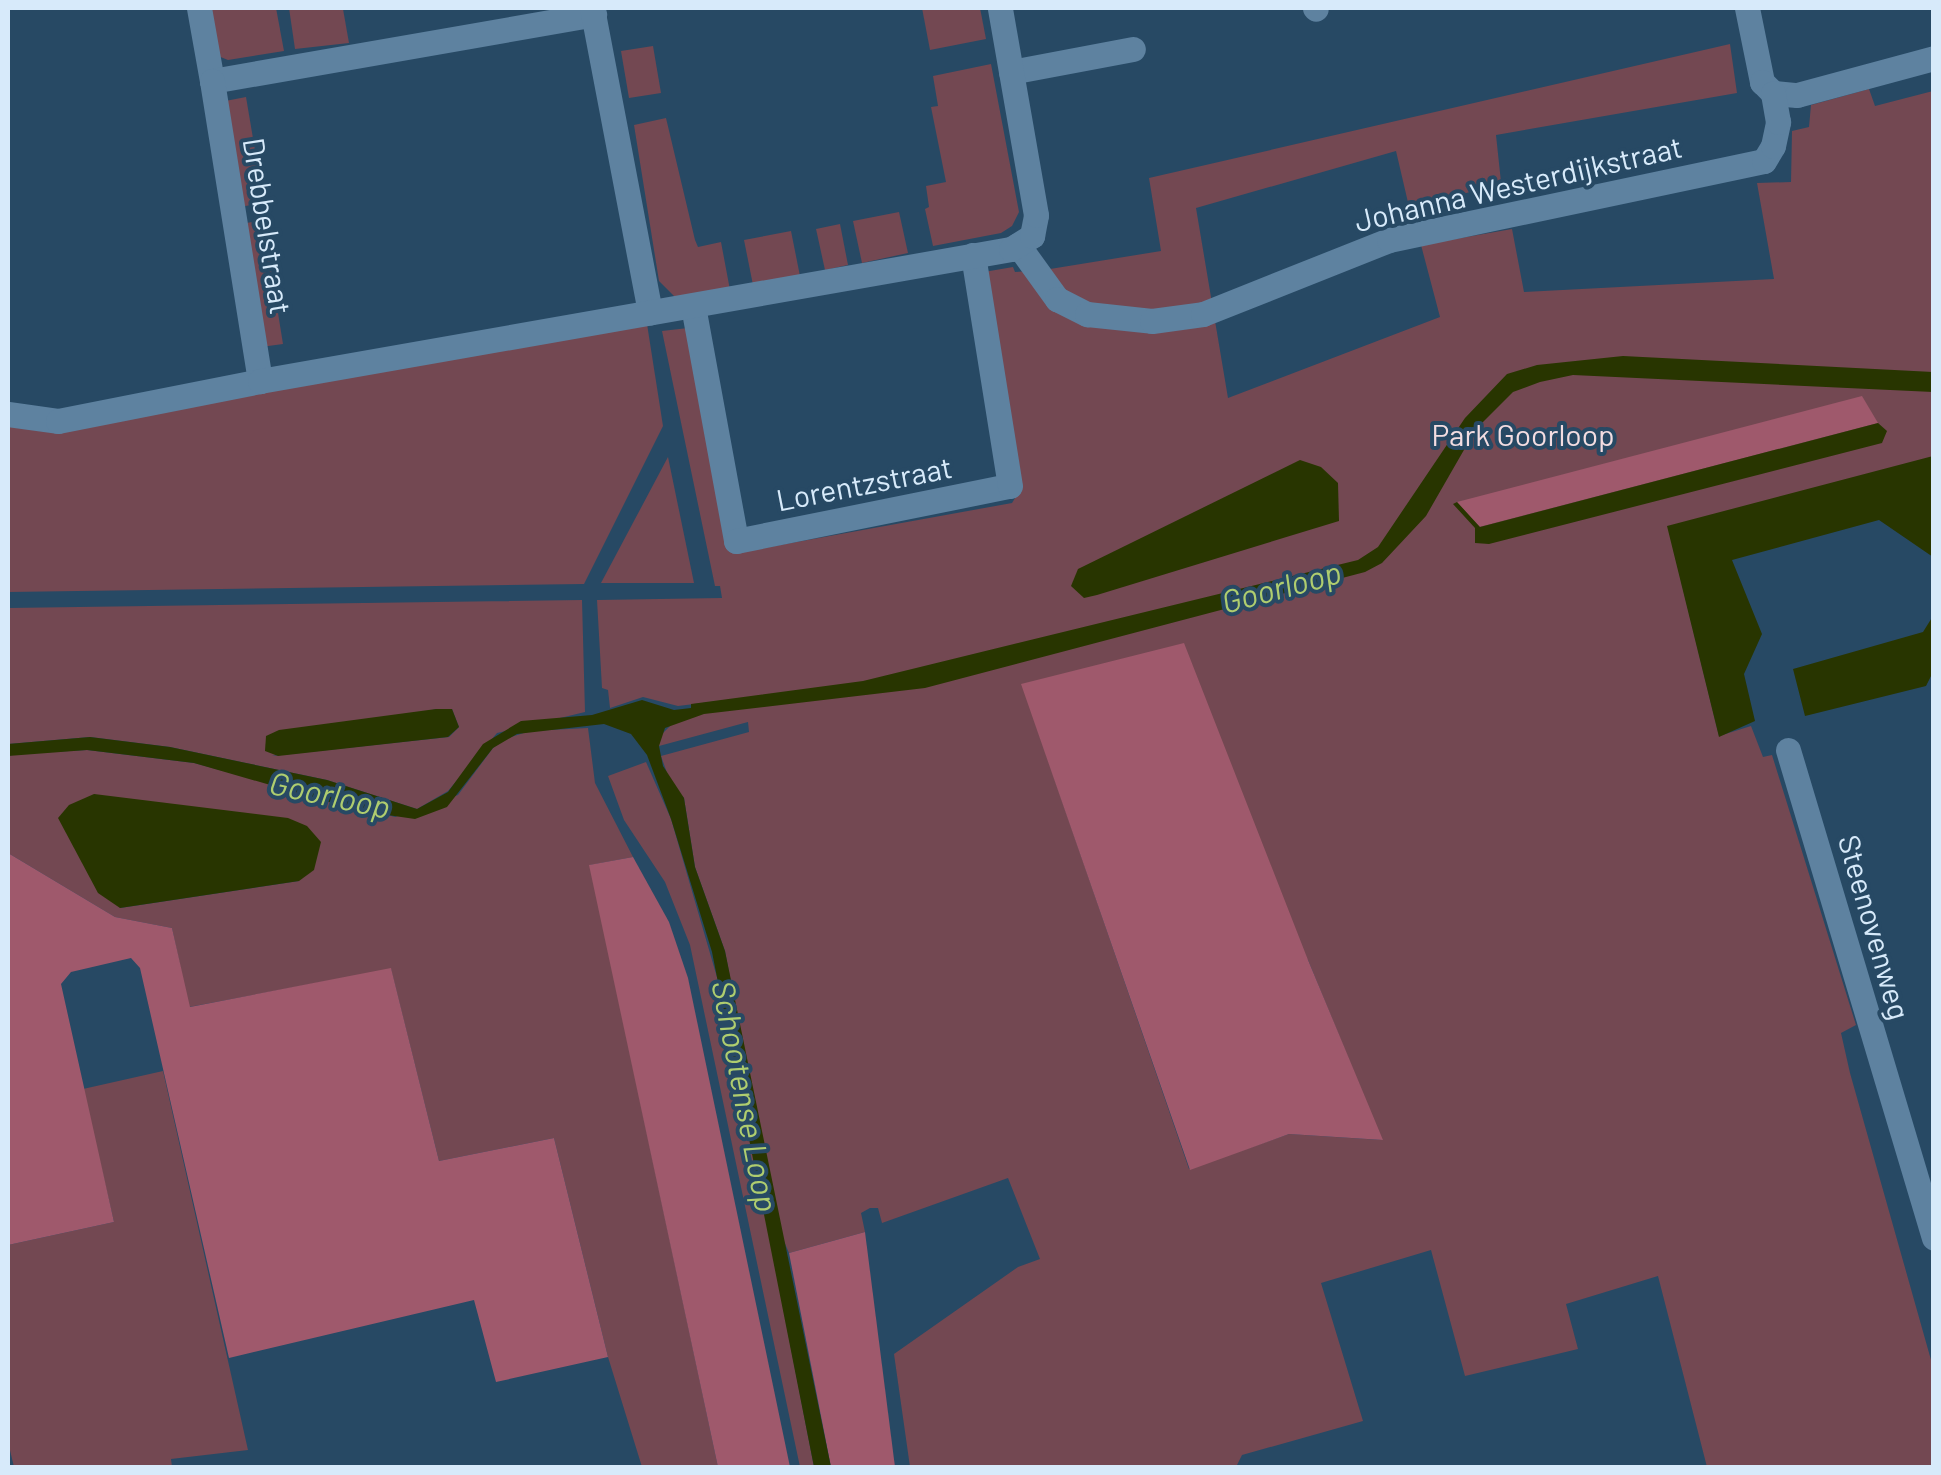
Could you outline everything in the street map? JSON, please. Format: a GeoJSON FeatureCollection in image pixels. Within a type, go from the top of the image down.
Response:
{"type":"FeatureCollection","features":[{"type":"Feature","properties":{"kind":"street","name":"Drebbelstraat"},"geometry":{"type":"LineString","coordinates":[[199,8],[260,380]]}},
{"type":"Feature","properties":{"kind":"street"},"geometry":{"type":"LineString","coordinates":[[8,414],[58,421],[260,380],[973,255],[1025,240],[1036,215],[1000,8]]}},
{"type":"Feature","properties":{"kind":"street"},"geometry":{"type":"LineString","coordinates":[[1747,8],[1762,82],[1785,94],[1934,58]]}},
{"type":"Feature","properties":{"kind":"street"},"geometry":{"type":"LineString","coordinates":[[212,81],[593,11],[650,314]]}},
{"type":"Feature","properties":{"kind":"street"},"geometry":{"type":"LineString","coordinates":[[1011,72],[1133,49]]}},
{"type":"Feature","properties":{"kind":"street","name":"Johanna Westerdijkstraat"},"geometry":{"type":"LineString","coordinates":[[1025,240],[1057,299],[1088,314],[1152,320],[1202,314],[1389,240],[1764,160],[1773,146],[1785,94]]}},
{"type":"Feature","properties":{"kind":"street","name":"Lorentzstraat"},"geometry":{"type":"LineString","coordinates":[[693,306],[736,542],[1010,486],[973,255]]}},
{"type":"Feature","properties":{"kind":"street","name":"Steenovenweg"},"geometry":{"type":"LineString","coordinates":[[1788,750],[1934,1238]]}},
{"type":"Feature","properties":{"kind":"green space"},"geometry":{"type":"Polygon","coordinates":[[[206,8],[276,8],[284,51],[228,60],[218,56],[206,8]]]}},
{"type":"Feature","properties":{"kind":"green space"},"geometry":{"type":"Polygon","coordinates":[[[289,8],[343,9],[349,43],[295,49],[289,8]]]}},
{"type":"Feature","properties":{"kind":"green space"},"geometry":{"type":"Polygon","coordinates":[[[922,8],[980,8],[986,39],[930,50],[922,8]]]}},
{"type":"Feature","properties":{"kind":"green space","name":"Park Goorloop"},"geometry":{"type":"Polygon","coordinates":[[[1730,44],[1737,93],[1496,135],[1501,182],[1410,211],[1396,151],[1196,208],[1228,398],[1440,317],[1421,245],[1512,229],[1524,292],[1774,279],[1757,183],[1791,182],[1792,131],[1809,127],[1811,105],[1869,89],[1875,106],[1933,91],[1933,492],[1673,548],[1719,736],[1751,726],[1763,757],[1772,755],[1856,1025],[1841,1033],[1850,1073],[1933,1367],[1933,1467],[1707,1467],[1658,1276],[1566,1304],[1578,1349],[1465,1376],[1431,1250],[1321,1283],[1363,1421],[1242,1455],[1236,1467],[910,1467],[894,1354],[1018,1267],[1040,1259],[1008,1178],[882,1223],[878,1208],[870,1208],[861,1213],[865,1232],[789,1253],[778,1227],[725,951],[695,867],[684,798],[671,784],[661,756],[749,732],[748,722],[659,746],[659,737],[674,722],[743,698],[678,706],[643,697],[610,708],[608,690],[602,688],[597,600],[722,598],[720,586],[715,586],[662,331],[688,328],[741,552],[1012,503],[1020,490],[984,272],[1013,267],[1015,272],[1050,269],[1161,251],[1149,178],[1730,44]],[[1027,699],[1189,1169],[1289,1134],[1382,1140],[1308,960],[1027,699]]]}},
{"type":"Feature","properties":{"kind":"green space"},"geometry":{"type":"Polygon","coordinates":[[[653,46],[661,93],[629,98],[621,51],[653,46]]]}},
{"type":"Feature","properties":{"kind":"green space"},"geometry":{"type":"Polygon","coordinates":[[[991,64],[1019,212],[1012,226],[1001,233],[933,246],[925,209],[929,207],[926,186],[946,182],[931,107],[938,106],[933,76],[991,64]]]}},
{"type":"Feature","properties":{"kind":"green space"},"geometry":{"type":"Polygon","coordinates":[[[246,97],[264,203],[239,207],[220,102],[246,97]]]}},
{"type":"Feature","properties":{"kind":"green space"},"geometry":{"type":"Polygon","coordinates":[[[666,118],[695,240],[698,247],[721,242],[730,290],[677,299],[659,281],[634,125],[666,118]]]}},
{"type":"Feature","properties":{"kind":"green space"},"geometry":{"type":"Polygon","coordinates":[[[899,212],[908,253],[862,263],[853,221],[899,212]]]}},
{"type":"Feature","properties":{"kind":"green space"},"geometry":{"type":"Polygon","coordinates":[[[263,220],[283,344],[261,347],[241,224],[263,220]]]}},
{"type":"Feature","properties":{"kind":"green space"},"geometry":{"type":"Polygon","coordinates":[[[840,224],[848,265],[825,270],[816,229],[840,224]]]}},
{"type":"Feature","properties":{"kind":"green space"},"geometry":{"type":"Polygon","coordinates":[[[791,231],[800,276],[753,285],[744,240],[791,231]]]}},
{"type":"Feature","properties":{"kind":"green space"},"geometry":{"type":"Polygon","coordinates":[[[647,324],[663,426],[584,584],[8,592],[8,422],[647,324]]]}},
{"type":"Feature","properties":{"kind":"green space"},"geometry":{"type":"Polygon","coordinates":[[[668,457],[694,583],[601,583],[668,457]]]}},
{"type":"Feature","properties":{"kind":"green space"},"geometry":{"type":"Polygon","coordinates":[[[582,600],[585,712],[497,733],[448,791],[417,809],[327,780],[170,747],[90,737],[8,744],[8,608],[582,600]],[[436,709],[272,756],[449,737],[459,727],[452,709],[436,709]]]}},
{"type":"Feature","properties":{"kind":"green space"},"geometry":{"type":"Polygon","coordinates":[[[588,728],[595,783],[633,857],[590,865],[718,1467],[642,1467],[608,1357],[554,1138],[439,1161],[391,969],[189,1007],[172,928],[115,917],[8,853],[8,756],[87,750],[194,763],[395,817],[458,795],[493,748],[505,739],[530,731],[588,728]],[[94,794],[120,908],[299,881],[94,794]]]}},
{"type":"Feature","properties":{"kind":"green space"},"geometry":{"type":"Polygon","coordinates":[[[646,762],[671,819],[723,998],[814,1467],[800,1467],[690,945],[665,882],[624,820],[608,776],[646,762]]]}},
{"type":"Feature","properties":{"kind":"green space"},"geometry":{"type":"Polygon","coordinates":[[[163,1071],[248,1450],[171,1459],[172,1467],[14,1467],[8,1442],[8,1245],[114,1222],[83,1089],[163,1071]]]}},
{"type":"Feature","properties":{"kind":"shaded area"},"geometry":{"type":"Polygon","coordinates":[[[1862,396],[1878,423],[1479,527],[1457,502],[1862,396]]]}},
{"type":"Feature","properties":{"kind":"shaded area"},"geometry":{"type":"Polygon","coordinates":[[[1184,643],[1383,1140],[1289,1134],[1190,1170],[1021,684],[1184,643]]]}},
{"type":"Feature","properties":{"kind":"shaded area"},"geometry":{"type":"Polygon","coordinates":[[[8,853],[115,917],[172,928],[190,1007],[391,968],[439,1161],[554,1138],[608,1357],[496,1382],[474,1300],[229,1358],[140,968],[131,958],[71,972],[61,984],[114,1222],[8,1245],[8,853]]]}},
{"type":"Feature","properties":{"kind":"shaded area"},"geometry":{"type":"Polygon","coordinates":[[[633,857],[669,922],[688,978],[790,1467],[718,1467],[589,865],[633,857]]]}},
{"type":"Feature","properties":{"kind":"shaded area"},"geometry":{"type":"Polygon","coordinates":[[[865,1232],[895,1467],[831,1467],[789,1253],[865,1232]]]}},
{"type":"Feature","properties":{"kind":"water"},"geometry":{"type":"Polygon","coordinates":[[[1623,356],[1933,372],[1933,392],[1573,375],[1540,382],[1513,392],[1476,429],[1426,516],[1382,563],[1365,572],[925,688],[704,714],[665,728],[659,746],[663,766],[684,798],[695,867],[725,951],[831,1467],[814,1467],[712,952],[671,819],[647,755],[631,734],[604,724],[517,734],[493,748],[447,807],[415,819],[360,811],[194,763],[87,750],[8,756],[8,744],[90,737],[170,747],[327,780],[417,809],[448,792],[483,744],[521,721],[592,715],[642,700],[674,710],[691,708],[691,704],[863,681],[1358,560],[1378,547],[1465,418],[1507,374],[1537,365],[1623,356]]]}},
{"type":"Feature","properties":{"kind":"water"},"geometry":{"type":"Polygon","coordinates":[[[1878,423],[1887,431],[1882,443],[1489,544],[1475,543],[1475,528],[1453,504],[1457,502],[1480,527],[1878,423]]]}},
{"type":"Feature","properties":{"kind":"water"},"geometry":{"type":"Polygon","coordinates":[[[1933,456],[1933,557],[1879,520],[1732,560],[1762,634],[1744,674],[1755,721],[1719,737],[1667,526],[1933,456]]]}},
{"type":"Feature","properties":{"kind":"water"},"geometry":{"type":"Polygon","coordinates":[[[1300,460],[1321,467],[1338,483],[1339,521],[1097,595],[1084,598],[1071,586],[1078,569],[1300,460]]]}},
{"type":"Feature","properties":{"kind":"water"},"geometry":{"type":"Polygon","coordinates":[[[1933,616],[1933,672],[1926,686],[1805,716],[1793,669],[1923,632],[1933,616]]]}},
{"type":"Feature","properties":{"kind":"water"},"geometry":{"type":"Polygon","coordinates":[[[452,709],[459,727],[448,737],[278,756],[265,751],[266,736],[279,730],[452,709]]]}},
{"type":"Feature","properties":{"kind":"water"},"geometry":{"type":"Polygon","coordinates":[[[94,794],[288,818],[307,826],[321,842],[314,870],[299,881],[120,908],[98,893],[58,818],[69,805],[94,794]]]}},
{"type":"Feature","properties":{"kind":"water label","name":"Goorloop"},"geometry":{"type":"Point","coordinates":[1281,586]}},
{"type":"Feature","properties":{"kind":"water label","name":"Goorloop"},"geometry":{"type":"Point","coordinates":[330,794]}},
{"type":"Feature","properties":{"kind":"water label","name":"Schootense Loop"},"geometry":{"type":"Point","coordinates":[746,1096]}}]}
